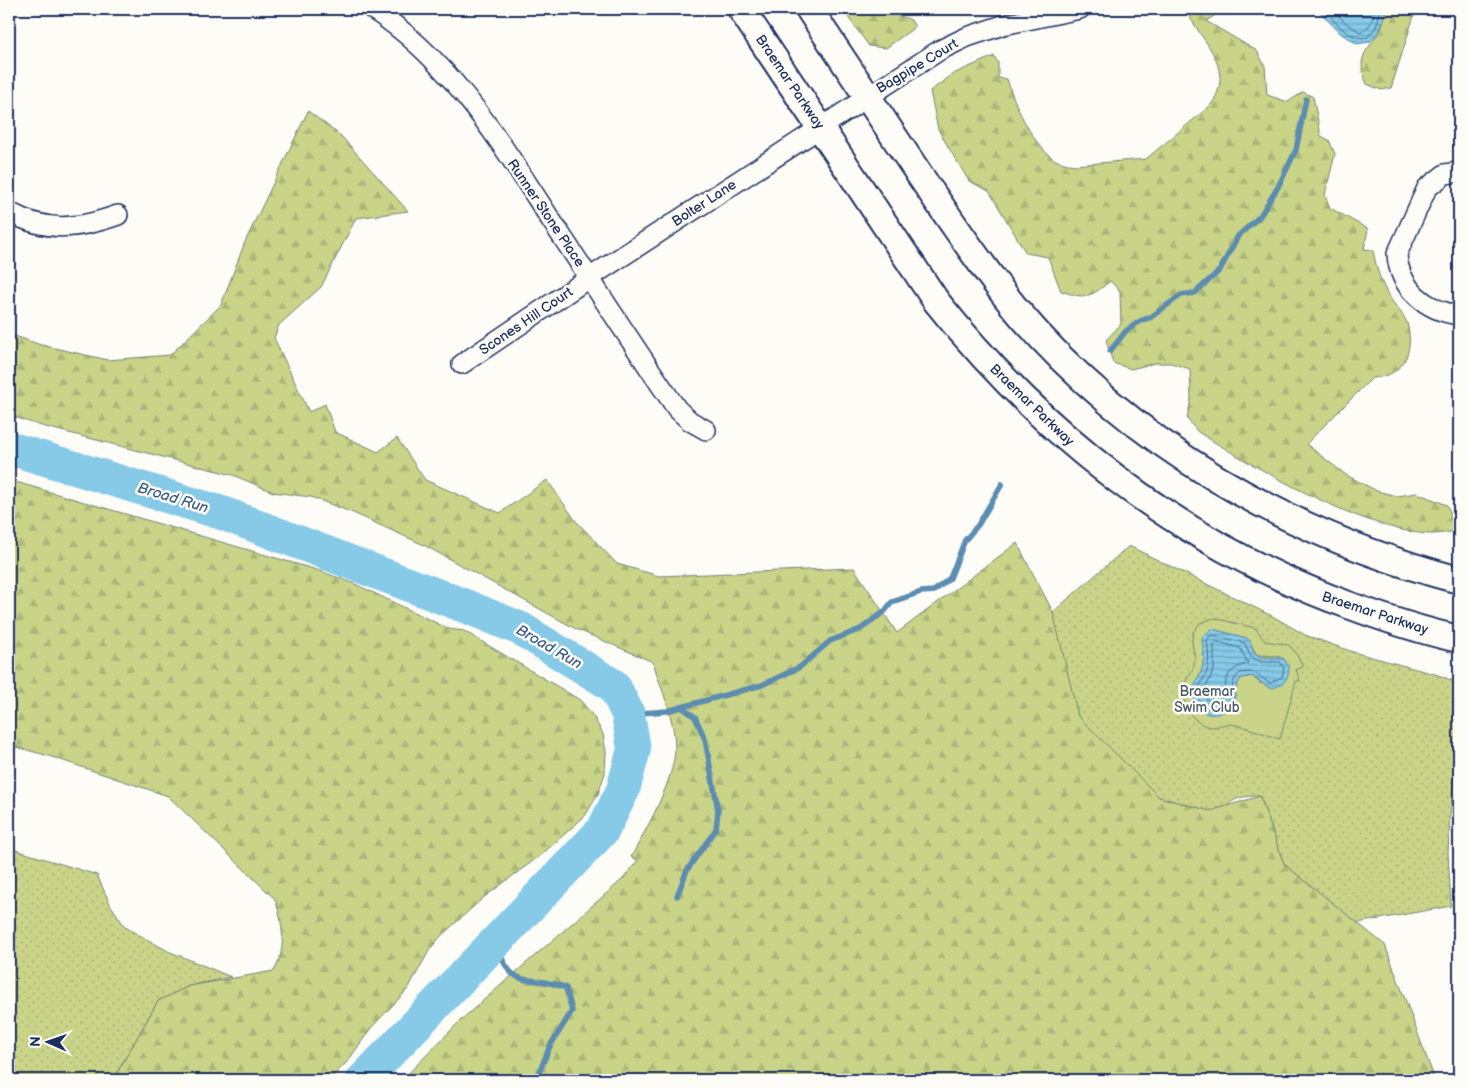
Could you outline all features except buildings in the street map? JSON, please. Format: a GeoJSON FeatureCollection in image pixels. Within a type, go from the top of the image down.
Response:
{"type":"FeatureCollection","features":[{"type":"Feature","properties":{"kind":"street","name":"Runner Stone Place"},"geometry":{"type":"LineString","coordinates":[[372,9],[420,45],[450,76],[482,117],[677,409],[690,421],[706,430]]}},
{"type":"Feature","properties":{"kind":"street","name":"Braemar Parkway"},"geometry":{"type":"LineString","coordinates":[[741,9],[936,301],[1011,388],[1050,425],[1104,471],[1154,507],[1264,571],[1305,590],[1390,620],[1459,639]]}},
{"type":"Feature","properties":{"kind":"street"},"geometry":{"type":"LineString","coordinates":[[809,9],[975,257],[1050,347],[1094,388],[1172,451],[1253,500],[1313,530],[1382,557],[1459,580]]}},
{"type":"Feature","properties":{"kind":"street","name":"Bagpipe Court"},"geometry":{"type":"LineString","coordinates":[[820,127],[940,50],[967,37],[1003,25],[1080,9]]}},
{"type":"Feature","properties":{"kind":"street","name":"Bolter Lane"},"geometry":{"type":"LineString","coordinates":[[589,278],[820,127]]}},
{"type":"Feature","properties":{"kind":"street"},"geometry":{"type":"LineString","coordinates":[[1459,172],[1445,174],[1427,188],[1397,254],[1397,264],[1418,298],[1430,308],[1444,314],[1459,315]]}},
{"type":"Feature","properties":{"kind":"street"},"geometry":{"type":"LineString","coordinates":[[9,212],[24,220],[65,228],[92,224],[118,215]]}},
{"type":"Feature","properties":{"kind":"street","name":"Scones Hill Court"},"geometry":{"type":"LineString","coordinates":[[462,364],[589,278]]}},
{"type":"Feature","properties":{"kind":"green space"},"geometry":{"type":"Polygon","coordinates":[[[842,9],[885,9],[911,20],[915,27],[886,48],[869,46],[842,9]]]}},
{"type":"Feature","properties":{"kind":"green space"},"geometry":{"type":"Polygon","coordinates":[[[1183,9],[1225,9],[1206,21],[1257,51],[1265,66],[1267,95],[1288,102],[1303,92],[1313,97],[1321,136],[1329,140],[1335,154],[1325,195],[1330,208],[1368,229],[1364,249],[1373,250],[1382,283],[1407,323],[1409,334],[1408,353],[1399,368],[1383,377],[1372,378],[1306,444],[1346,475],[1377,491],[1397,496],[1417,493],[1447,505],[1458,531],[1431,534],[1404,530],[1343,510],[1279,479],[1198,432],[1187,419],[1191,399],[1190,369],[1171,363],[1155,363],[1131,369],[1113,363],[1106,340],[1121,324],[1120,291],[1110,281],[1092,294],[1082,296],[1061,291],[1048,257],[1026,253],[989,191],[969,181],[938,129],[930,91],[953,74],[994,56],[998,63],[998,78],[1007,79],[1018,109],[1029,130],[1052,158],[1075,165],[1146,159],[1210,106],[1219,88],[1219,70],[1212,52],[1183,9]]]}},
{"type":"Feature","properties":{"kind":"green space"},"geometry":{"type":"Polygon","coordinates":[[[1387,9],[1416,9],[1391,88],[1381,90],[1367,84],[1362,65],[1365,53],[1381,28],[1387,9]]]}},
{"type":"Feature","properties":{"kind":"green space"},"geometry":{"type":"Polygon","coordinates":[[[308,111],[341,136],[408,211],[356,218],[321,287],[279,325],[274,338],[309,412],[325,404],[335,432],[378,452],[397,438],[425,480],[500,513],[547,480],[576,521],[617,564],[659,576],[854,568],[897,633],[1017,543],[1053,612],[1078,716],[1159,797],[1210,811],[1260,796],[1284,864],[1385,945],[1435,1080],[402,1080],[462,1019],[623,879],[638,860],[631,857],[652,819],[665,789],[674,760],[675,748],[673,726],[653,662],[576,629],[424,545],[351,512],[311,497],[273,492],[233,475],[38,425],[9,415],[9,334],[41,345],[108,360],[170,355],[221,305],[245,242],[308,111]]]}},
{"type":"Feature","properties":{"kind":"green space"},"geometry":{"type":"Polygon","coordinates":[[[9,480],[317,570],[353,583],[449,629],[464,631],[580,700],[593,716],[603,734],[606,752],[605,773],[598,794],[585,816],[541,855],[483,898],[441,936],[430,949],[408,989],[371,1028],[348,1061],[329,1080],[113,1080],[158,1001],[189,986],[274,971],[281,954],[282,927],[275,899],[168,796],[49,756],[9,745],[9,480]]]}},
{"type":"Feature","properties":{"kind":"green space","name":"Braemar Swim Club"},"geometry":{"type":"Polygon","coordinates":[[[1129,546],[1274,617],[1305,635],[1353,652],[1438,675],[1456,682],[1459,689],[1459,724],[1448,853],[1451,906],[1357,923],[1284,864],[1260,796],[1239,798],[1223,811],[1210,811],[1159,797],[1078,716],[1059,654],[1053,612],[1129,546]]]}},
{"type":"Feature","properties":{"kind":"green space"},"geometry":{"type":"Polygon","coordinates":[[[1214,618],[1255,628],[1265,641],[1289,645],[1296,653],[1303,667],[1296,670],[1300,681],[1296,681],[1280,739],[1233,724],[1205,726],[1199,723],[1190,713],[1186,707],[1183,694],[1184,687],[1194,666],[1195,656],[1192,641],[1195,630],[1200,623],[1214,618]],[[1212,629],[1202,638],[1204,651],[1203,667],[1193,689],[1196,705],[1208,714],[1228,709],[1232,705],[1238,683],[1242,678],[1252,676],[1261,684],[1286,661],[1278,656],[1257,655],[1247,638],[1212,629]]]}},
{"type":"Feature","properties":{"kind":"green space"},"geometry":{"type":"Polygon","coordinates":[[[9,848],[97,875],[110,904],[125,927],[168,951],[231,977],[189,986],[158,1001],[113,1080],[9,1080],[9,848]]]}},
{"type":"Feature","properties":{"kind":"water"},"geometry":{"type":"Polygon","coordinates":[[[1317,9],[1386,9],[1380,30],[1370,42],[1357,44],[1340,33],[1317,9]]]}},
{"type":"Feature","properties":{"kind":"water"},"geometry":{"type":"Polygon","coordinates":[[[1212,629],[1247,638],[1254,653],[1261,657],[1283,658],[1289,666],[1287,679],[1274,688],[1269,688],[1252,676],[1242,678],[1237,685],[1234,701],[1229,708],[1218,714],[1206,713],[1201,710],[1194,701],[1193,691],[1203,665],[1202,638],[1212,629]]]}},
{"type":"Feature","properties":{"kind":"waterway"},"geometry":{"type":"LineString","coordinates":[[1110,351],[1126,331],[1140,321],[1151,317],[1181,295],[1195,293],[1220,270],[1238,236],[1260,216],[1278,187],[1296,150],[1306,99]]}},
{"type":"Feature","properties":{"kind":"waterway","name":"Broad Run"},"geometry":{"type":"LineString","coordinates":[[9,448],[222,513],[470,608],[521,629],[614,686],[628,714],[634,749],[623,790],[603,830],[363,1080]]}},
{"type":"Feature","properties":{"kind":"waterway"},"geometry":{"type":"LineString","coordinates":[[628,714],[667,711],[762,685],[800,667],[830,641],[861,629],[885,611],[892,602],[921,592],[934,591],[950,578],[965,540],[978,525],[1002,484]]}},
{"type":"Feature","properties":{"kind":"waterway"},"geometry":{"type":"LineString","coordinates":[[677,896],[687,870],[716,829],[718,810],[705,739],[695,717],[683,708]]}},
{"type":"Feature","properties":{"kind":"waterway"},"geometry":{"type":"LineString","coordinates":[[495,941],[508,969],[515,976],[522,979],[552,983],[566,988],[572,1011],[550,1046],[536,1080]]}}]}
